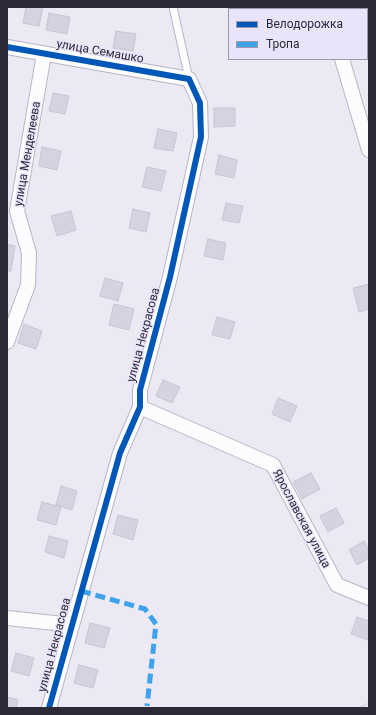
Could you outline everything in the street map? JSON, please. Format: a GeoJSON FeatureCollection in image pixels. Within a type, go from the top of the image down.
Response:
{"type":"FeatureCollection","features":[{"type":"Feature","properties":{"kind":"street","name":"улица Семашко"},"geometry":{"type":"LineString","coordinates":[[7,47],[189,79]]}},
{"type":"Feature","properties":{"kind":"street","name":"улица Менделеева"},"geometry":{"type":"LineString","coordinates":[[7,342],[28,285],[30,253],[17,211],[44,54]]}},
{"type":"Feature","properties":{"kind":"street"},"geometry":{"type":"LineString","coordinates":[[342,60],[369,150]]}},
{"type":"Feature","properties":{"kind":"street","name":"улица Некрасова"},"geometry":{"type":"LineString","coordinates":[[49,708],[120,453],[140,407],[140,390],[170,277],[200,137],[200,103],[189,79]]}},
{"type":"Feature","properties":{"kind":"street","name":"Ярославская улица"},"geometry":{"type":"LineString","coordinates":[[140,407],[272,465],[337,585],[369,598]]}},
{"type":"Feature","properties":{"kind":"street"},"geometry":{"type":"LineString","coordinates":[[7,618],[64,624],[73,620]]}},
{"type":"Feature","properties":{"kind":"lane","name":"улица Некрасова"},"geometry":{"type":"LineString","coordinates":[[173,7],[189,79]]}},
{"type":"Feature","properties":{"kind":"building"},"geometry":{"type":"Polygon","coordinates":[[[26,7],[43,7],[39,26],[23,23],[26,7]]]}},
{"type":"Feature","properties":{"kind":"building"},"geometry":{"type":"Polygon","coordinates":[[[49,13],[70,17],[67,34],[46,30],[49,13]]]}},
{"type":"Feature","properties":{"kind":"building"},"geometry":{"type":"Polygon","coordinates":[[[116,31],[136,34],[133,51],[113,48],[116,31]]]}},
{"type":"Feature","properties":{"kind":"building"},"geometry":{"type":"Polygon","coordinates":[[[53,93],[69,96],[65,114],[49,111],[53,93]]]}},
{"type":"Feature","properties":{"kind":"building"},"geometry":{"type":"Polygon","coordinates":[[[214,108],[235,108],[235,126],[214,127],[214,108]]]}},
{"type":"Feature","properties":{"kind":"building"},"geometry":{"type":"Polygon","coordinates":[[[158,129],[177,133],[173,151],[154,148],[158,129]]]}},
{"type":"Feature","properties":{"kind":"building"},"geometry":{"type":"Polygon","coordinates":[[[42,147],[61,151],[57,170],[39,166],[42,147]]]}},
{"type":"Feature","properties":{"kind":"building"},"geometry":{"type":"Polygon","coordinates":[[[219,155],[237,160],[234,178],[215,174],[219,155]]]}},
{"type":"Feature","properties":{"kind":"building"},"geometry":{"type":"Polygon","coordinates":[[[147,167],[166,171],[161,191],[142,187],[147,167]]]}},
{"type":"Feature","properties":{"kind":"building"},"geometry":{"type":"Polygon","coordinates":[[[226,203],[243,206],[239,223],[222,220],[226,203]]]}},
{"type":"Feature","properties":{"kind":"building"},"geometry":{"type":"Polygon","coordinates":[[[133,209],[150,213],[146,232],[129,228],[133,209]]]}},
{"type":"Feature","properties":{"kind":"building"},"geometry":{"type":"Polygon","coordinates":[[[71,211],[76,230],[57,236],[51,216],[71,211]]]}},
{"type":"Feature","properties":{"kind":"building"},"geometry":{"type":"Polygon","coordinates":[[[208,239],[226,243],[223,260],[204,256],[208,239]]]}},
{"type":"Feature","properties":{"kind":"building"},"geometry":{"type":"Polygon","coordinates":[[[7,244],[15,246],[11,271],[7,271],[7,244]]]}},
{"type":"Feature","properties":{"kind":"building"},"geometry":{"type":"Polygon","coordinates":[[[105,278],[123,283],[118,301],[100,296],[105,278]]]}},
{"type":"Feature","properties":{"kind":"building"},"geometry":{"type":"Polygon","coordinates":[[[369,284],[369,309],[359,312],[353,288],[369,284]]]}},
{"type":"Feature","properties":{"kind":"building"},"geometry":{"type":"Polygon","coordinates":[[[114,304],[134,309],[129,330],[109,325],[114,304]]]}},
{"type":"Feature","properties":{"kind":"building"},"geometry":{"type":"Polygon","coordinates":[[[217,317],[235,322],[230,339],[212,335],[217,317]]]}},
{"type":"Feature","properties":{"kind":"building"},"geometry":{"type":"Polygon","coordinates":[[[24,324],[42,331],[36,349],[18,343],[24,324]]]}},
{"type":"Feature","properties":{"kind":"building"},"geometry":{"type":"Polygon","coordinates":[[[163,380],[180,387],[172,403],[156,396],[163,380]]]}},
{"type":"Feature","properties":{"kind":"building"},"geometry":{"type":"Polygon","coordinates":[[[278,398],[297,406],[290,422],[272,414],[278,398]]]}},
{"type":"Feature","properties":{"kind":"building"},"geometry":{"type":"Polygon","coordinates":[[[311,473],[320,489],[302,499],[293,482],[311,473]]]}},
{"type":"Feature","properties":{"kind":"building"},"geometry":{"type":"Polygon","coordinates":[[[61,486],[77,491],[72,510],[56,505],[61,486]]]}},
{"type":"Feature","properties":{"kind":"building"},"geometry":{"type":"Polygon","coordinates":[[[42,502],[61,507],[56,525],[37,520],[42,502]]]}},
{"type":"Feature","properties":{"kind":"building"},"geometry":{"type":"Polygon","coordinates":[[[336,508],[344,523],[328,532],[320,516],[336,508]]]}},
{"type":"Feature","properties":{"kind":"building"},"geometry":{"type":"Polygon","coordinates":[[[118,515],[138,520],[133,540],[113,534],[118,515]]]}},
{"type":"Feature","properties":{"kind":"building"},"geometry":{"type":"Polygon","coordinates":[[[49,536],[68,541],[64,558],[45,552],[49,536]]]}},
{"type":"Feature","properties":{"kind":"building"},"geometry":{"type":"Polygon","coordinates":[[[364,541],[369,550],[369,558],[357,565],[349,550],[364,541]]]}},
{"type":"Feature","properties":{"kind":"building"},"geometry":{"type":"Polygon","coordinates":[[[357,617],[369,621],[368,640],[351,634],[357,617]]]}},
{"type":"Feature","properties":{"kind":"building"},"geometry":{"type":"Polygon","coordinates":[[[90,623],[110,628],[104,648],[85,643],[90,623]]]}},
{"type":"Feature","properties":{"kind":"building"},"geometry":{"type":"Polygon","coordinates":[[[16,653],[34,658],[29,676],[11,671],[16,653]]]}},
{"type":"Feature","properties":{"kind":"building"},"geometry":{"type":"Polygon","coordinates":[[[79,665],[98,670],[93,688],[74,683],[79,665]]]}},
{"type":"Feature","properties":{"kind":"building"},"geometry":{"type":"Polygon","coordinates":[[[7,697],[18,700],[16,708],[7,708],[7,697]]]}},
{"type":"Feature","properties":{"kind":"railway"},"geometry":{"type":"LineString","coordinates":[[362,708],[369,705]]}},
{"type":"Feature","properties":{"kind":"marked path"},"geometry":{"type":"LineString","coordinates":[[81,591],[145,609],[156,624],[147,706]]}},
{"type":"Feature","properties":{"kind":"cycle path"},"geometry":{"type":"LineString","coordinates":[[7,47],[189,79],[200,103],[201,137],[170,277],[140,390],[140,407],[120,453],[49,708]]}}]}
